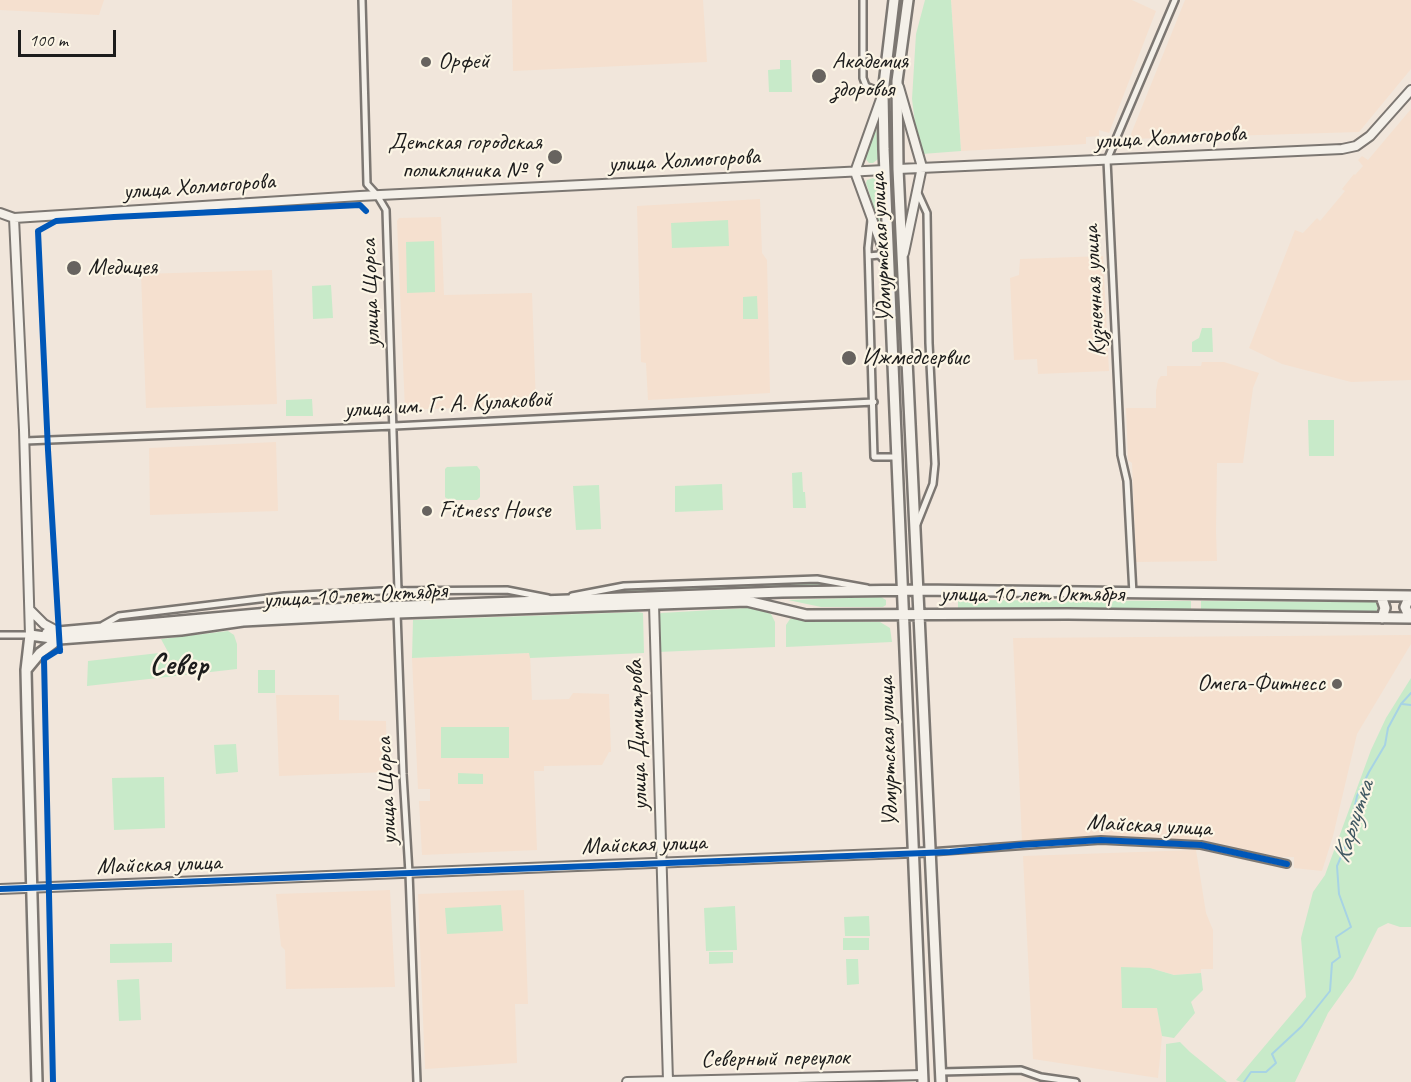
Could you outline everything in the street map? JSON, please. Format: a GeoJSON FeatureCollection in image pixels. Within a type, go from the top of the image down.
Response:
{"type":"FeatureCollection","features":[{"type":"Feature","properties":{"kind":"main road","name":"Удмуртская улица"},"geometry":{"type":"LineString","coordinates":[[894,0],[883,93],[885,170],[923,1078]]}},
{"type":"Feature","properties":{"kind":"main road","name":"Удмуртская улица"},"geometry":{"type":"LineString","coordinates":[[908,0],[897,81],[898,169],[941,1077]]}},
{"type":"Feature","properties":{"kind":"main road","name":"улица Холмогорова"},"geometry":{"type":"LineString","coordinates":[[885,170],[898,169]]}},
{"type":"Feature","properties":{"kind":"main road","name":"улица 10 лет Октября"},"geometry":{"type":"LineString","coordinates":[[59,636],[95,630],[251,614],[903,590],[1410,596]]}},
{"type":"Feature","properties":{"kind":"main road"},"geometry":{"type":"LineString","coordinates":[[1381,596],[1385,608],[1382,618]]}},
{"type":"Feature","properties":{"kind":"main road"},"geometry":{"type":"LineString","coordinates":[[1410,596],[1405,607],[1410,618]]}},
{"type":"Feature","properties":{"kind":"main road","name":"улица 10 лет Октября"},"geometry":{"type":"LineString","coordinates":[[59,636],[181,630],[243,621],[557,599],[747,601],[806,615],[1410,618]]}},
{"type":"Feature","properties":{"kind":"main road"},"geometry":{"type":"LineString","coordinates":[[37,1082],[26,670],[30,635],[59,636]]}},
{"type":"Feature","properties":{"kind":"main road"},"geometry":{"type":"LineString","coordinates":[[26,670],[59,636]]}},
{"type":"Feature","properties":{"kind":"main road"},"geometry":{"type":"LineString","coordinates":[[915,889],[923,884],[931,888]]}},
{"type":"Feature","properties":{"kind":"street"},"geometry":{"type":"LineString","coordinates":[[360,196],[367,184],[362,0]]}},
{"type":"Feature","properties":{"kind":"street"},"geometry":{"type":"LineString","coordinates":[[863,0],[863,78],[866,86],[883,93],[855,172],[889,265]]}},
{"type":"Feature","properties":{"kind":"street","name":"Кузнечная улица"},"geometry":{"type":"LineString","coordinates":[[1132,594],[1127,481],[1121,455],[1107,160],[1175,0]]}},
{"type":"Feature","properties":{"kind":"street"},"geometry":{"type":"LineString","coordinates":[[897,81],[922,167],[902,263]]}},
{"type":"Feature","properties":{"kind":"street","name":"улица Холмогорова"},"geometry":{"type":"LineString","coordinates":[[898,169],[1314,150],[1356,146],[1370,136],[1411,90]]}},
{"type":"Feature","properties":{"kind":"street","name":"улица Холмогорова"},"geometry":{"type":"LineString","coordinates":[[15,218],[377,195],[885,170]]}},
{"type":"Feature","properties":{"kind":"street","name":"улица Щорса"},"geometry":{"type":"LineString","coordinates":[[367,184],[386,210],[398,591]]}},
{"type":"Feature","properties":{"kind":"street","name":"Удмуртская улица"},"geometry":{"type":"LineString","coordinates":[[914,531],[933,484],[935,464],[929,343],[927,213],[917,190]]}},
{"type":"Feature","properties":{"kind":"street"},"geometry":{"type":"LineString","coordinates":[[386,210],[388,195]]}},
{"type":"Feature","properties":{"kind":"street"},"geometry":{"type":"LineString","coordinates":[[0,213],[15,218],[30,635],[0,634]]}},
{"type":"Feature","properties":{"kind":"street","name":"Удмуртская улица"},"geometry":{"type":"LineString","coordinates":[[871,218],[869,256],[874,457],[897,457]]}},
{"type":"Feature","properties":{"kind":"street"},"geometry":{"type":"LineString","coordinates":[[869,256],[879,255],[889,265]]}},
{"type":"Feature","properties":{"kind":"street","name":"улица им. Г. А. Кулаковой"},"geometry":{"type":"LineString","coordinates":[[24,441],[394,426],[874,402]]}},
{"type":"Feature","properties":{"kind":"street","name":"улица 10 лет Октября"},"geometry":{"type":"LineString","coordinates":[[95,630],[119,616],[284,596],[398,591],[507,590],[557,599],[624,586],[817,579],[886,591]]}},
{"type":"Feature","properties":{"kind":"street","name":"улица Димитрова"},"geometry":{"type":"LineString","coordinates":[[654,600],[668,1081]]}},
{"type":"Feature","properties":{"kind":"street","name":"улица Щорса"},"geometry":{"type":"LineString","coordinates":[[397,609],[417,1082]]}},
{"type":"Feature","properties":{"kind":"street"},"geometry":{"type":"LineString","coordinates":[[30,610],[59,636]]}},
{"type":"Feature","properties":{"kind":"street","name":"Майская улица"},"geometry":{"type":"LineString","coordinates":[[0,889],[913,853],[1101,840],[1201,845],[1287,864]]}},
{"type":"Feature","properties":{"kind":"street"},"geometry":{"type":"LineString","coordinates":[[941,1077],[1021,1070],[1041,1077],[1076,1082]]}},
{"type":"Feature","properties":{"kind":"street","name":"Северный переулок"},"geometry":{"type":"LineString","coordinates":[[627,1082],[923,1078]]}},
{"type":"Feature","properties":{"kind":"shaded area"},"geometry":{"type":"Polygon","coordinates":[[[0,0],[104,0],[99,15],[0,10],[0,0]]]}},
{"type":"Feature","properties":{"kind":"shaded area"},"geometry":{"type":"Polygon","coordinates":[[[512,0],[703,0],[707,62],[513,71],[512,0]]]}},
{"type":"Feature","properties":{"kind":"shaded area"},"geometry":{"type":"Polygon","coordinates":[[[951,0],[1132,0],[1156,11],[1109,133],[1099,130],[1099,136],[1086,137],[1086,144],[961,151],[951,0]]]}},
{"type":"Feature","properties":{"kind":"shaded area"},"geometry":{"type":"Polygon","coordinates":[[[1185,0],[1411,0],[1411,69],[1359,132],[1129,139],[1185,0]]]}},
{"type":"Feature","properties":{"kind":"shaded area"},"geometry":{"type":"Polygon","coordinates":[[[1411,109],[1411,380],[1351,382],[1282,364],[1249,348],[1295,230],[1303,233],[1317,218],[1320,221],[1345,191],[1342,189],[1363,166],[1358,160],[1362,156],[1368,160],[1411,109]]]}},
{"type":"Feature","properties":{"kind":"shaded area"},"geometry":{"type":"Polygon","coordinates":[[[760,199],[762,253],[767,260],[770,393],[648,400],[646,363],[641,362],[637,206],[760,199]]]}},
{"type":"Feature","properties":{"kind":"shaded area"},"geometry":{"type":"Polygon","coordinates":[[[441,217],[444,295],[532,293],[536,405],[405,410],[397,221],[399,218],[441,217]]]}},
{"type":"Feature","properties":{"kind":"shaded area"},"geometry":{"type":"Polygon","coordinates":[[[1103,256],[1109,371],[1038,374],[1037,359],[1014,360],[1010,278],[1019,275],[1020,259],[1103,256]]]}},
{"type":"Feature","properties":{"kind":"shaded area"},"geometry":{"type":"Polygon","coordinates":[[[272,270],[277,404],[146,408],[141,274],[272,270]]]}},
{"type":"Feature","properties":{"kind":"shaded area"},"geometry":{"type":"Polygon","coordinates":[[[1202,362],[1224,362],[1259,373],[1253,388],[1243,463],[1217,463],[1217,561],[1136,562],[1132,463],[1128,460],[1126,408],[1156,408],[1158,380],[1161,376],[1167,376],[1167,366],[1201,366],[1202,362]]]}},
{"type":"Feature","properties":{"kind":"shaded area"},"geometry":{"type":"Polygon","coordinates":[[[276,442],[278,511],[150,515],[149,448],[276,442]]]}},
{"type":"Feature","properties":{"kind":"shaded area"},"geometry":{"type":"Polygon","coordinates":[[[1411,635],[1411,644],[1357,734],[1333,836],[1322,871],[1294,868],[1294,857],[1280,857],[1204,840],[1101,837],[1022,842],[1013,638],[1411,635]]]}},
{"type":"Feature","properties":{"kind":"shaded area"},"geometry":{"type":"Polygon","coordinates":[[[530,653],[532,700],[569,699],[573,693],[609,694],[611,752],[602,765],[544,766],[544,771],[534,771],[537,850],[422,855],[419,801],[430,801],[430,789],[418,789],[412,658],[530,653]]]}},
{"type":"Feature","properties":{"kind":"shaded area"},"geometry":{"type":"Polygon","coordinates":[[[276,695],[339,695],[339,720],[386,721],[387,772],[279,776],[276,695]]]}},
{"type":"Feature","properties":{"kind":"shaded area"},"geometry":{"type":"Polygon","coordinates":[[[1196,850],[1206,913],[1213,930],[1213,969],[1201,969],[1201,973],[1174,975],[1150,968],[1162,1036],[1158,1078],[1033,1059],[1023,856],[1196,850]]]}},
{"type":"Feature","properties":{"kind":"shaded area"},"geometry":{"type":"Polygon","coordinates":[[[390,890],[395,987],[286,989],[285,950],[281,946],[276,894],[390,890]]]}},
{"type":"Feature","properties":{"kind":"shaded area"},"geometry":{"type":"Polygon","coordinates":[[[524,890],[528,1004],[515,1004],[517,1063],[425,1069],[418,894],[524,890]]]}},
{"type":"Feature","properties":{"kind":"green space"},"geometry":{"type":"Polygon","coordinates":[[[925,0],[951,0],[961,151],[922,154],[916,131],[912,99],[916,34],[925,0]]]}},
{"type":"Feature","properties":{"kind":"green space"},"geometry":{"type":"Polygon","coordinates":[[[780,60],[791,60],[792,92],[769,92],[768,70],[780,69],[780,60]]]}},
{"type":"Feature","properties":{"kind":"green space"},"geometry":{"type":"Polygon","coordinates":[[[876,122],[878,159],[869,163],[865,158],[876,122]]]}},
{"type":"Feature","properties":{"kind":"green space"},"geometry":{"type":"Polygon","coordinates":[[[873,178],[879,182],[880,227],[866,183],[867,180],[873,178]]]}},
{"type":"Feature","properties":{"kind":"green space"},"geometry":{"type":"Polygon","coordinates":[[[728,220],[729,246],[672,248],[671,223],[728,220]]]}},
{"type":"Feature","properties":{"kind":"green space"},"geometry":{"type":"Polygon","coordinates":[[[434,241],[435,292],[407,293],[406,242],[434,241]]]}},
{"type":"Feature","properties":{"kind":"green space"},"geometry":{"type":"Polygon","coordinates":[[[331,285],[333,318],[313,319],[312,286],[331,285]]]}},
{"type":"Feature","properties":{"kind":"green space"},"geometry":{"type":"Polygon","coordinates":[[[757,296],[758,319],[743,319],[743,297],[757,296]]]}},
{"type":"Feature","properties":{"kind":"green space"},"geometry":{"type":"Polygon","coordinates":[[[1202,328],[1212,328],[1213,352],[1192,352],[1192,342],[1199,338],[1202,328]]]}},
{"type":"Feature","properties":{"kind":"green space"},"geometry":{"type":"Polygon","coordinates":[[[312,399],[313,416],[286,416],[286,400],[312,399]]]}},
{"type":"Feature","properties":{"kind":"green space"},"geometry":{"type":"Polygon","coordinates":[[[1308,420],[1334,420],[1334,456],[1309,456],[1308,420]]]}},
{"type":"Feature","properties":{"kind":"green space"},"geometry":{"type":"Polygon","coordinates":[[[477,466],[480,470],[480,497],[477,500],[448,500],[445,497],[445,469],[447,467],[477,466]]]}},
{"type":"Feature","properties":{"kind":"green space"},"geometry":{"type":"Polygon","coordinates":[[[802,472],[806,508],[793,508],[792,473],[802,472]]]}},
{"type":"Feature","properties":{"kind":"green space"},"geometry":{"type":"Polygon","coordinates":[[[722,484],[723,510],[675,512],[675,486],[722,484]]]}},
{"type":"Feature","properties":{"kind":"green space"},"geometry":{"type":"Polygon","coordinates":[[[599,485],[601,529],[576,530],[573,486],[599,485]]]}},
{"type":"Feature","properties":{"kind":"green space"},"geometry":{"type":"Polygon","coordinates":[[[821,581],[842,587],[592,595],[627,589],[821,581]]]}},
{"type":"Feature","properties":{"kind":"green space"},"geometry":{"type":"Polygon","coordinates":[[[881,597],[886,600],[886,605],[883,607],[821,607],[788,600],[881,597]]]}},
{"type":"Feature","properties":{"kind":"green space"},"geometry":{"type":"Polygon","coordinates":[[[958,600],[1191,601],[1191,611],[958,610],[958,600]]]}},
{"type":"Feature","properties":{"kind":"green space"},"geometry":{"type":"Polygon","coordinates":[[[1201,601],[1377,602],[1377,612],[1201,611],[1201,601]]]}},
{"type":"Feature","properties":{"kind":"green space"},"geometry":{"type":"Polygon","coordinates":[[[748,608],[771,614],[775,622],[775,647],[658,652],[657,617],[661,613],[748,608]]]}},
{"type":"Feature","properties":{"kind":"green space"},"geometry":{"type":"Polygon","coordinates":[[[643,613],[644,653],[530,658],[529,653],[412,658],[413,620],[643,613]]]}},
{"type":"Feature","properties":{"kind":"green space"},"geometry":{"type":"Polygon","coordinates":[[[790,619],[809,621],[880,622],[890,628],[892,642],[786,647],[786,625],[790,619]]]}},
{"type":"Feature","properties":{"kind":"green space"},"geometry":{"type":"Polygon","coordinates":[[[228,631],[234,635],[237,644],[237,669],[87,686],[88,661],[168,652],[161,639],[228,631]]]}},
{"type":"Feature","properties":{"kind":"green space"},"geometry":{"type":"Polygon","coordinates":[[[258,670],[275,670],[275,693],[258,693],[258,670]]]}},
{"type":"Feature","properties":{"kind":"green space"},"geometry":{"type":"Polygon","coordinates":[[[1411,678],[1411,927],[1400,927],[1388,923],[1378,928],[1353,978],[1328,1013],[1295,1082],[1241,1082],[1236,1080],[1306,997],[1301,938],[1313,892],[1325,875],[1371,750],[1386,718],[1411,678]]]}},
{"type":"Feature","properties":{"kind":"green space"},"geometry":{"type":"Polygon","coordinates":[[[441,727],[509,727],[509,758],[441,758],[441,727]]]}},
{"type":"Feature","properties":{"kind":"green space"},"geometry":{"type":"Polygon","coordinates":[[[236,744],[238,772],[216,774],[214,745],[236,744]]]}},
{"type":"Feature","properties":{"kind":"green space"},"geometry":{"type":"Polygon","coordinates":[[[458,773],[483,774],[483,784],[458,784],[458,773]]]}},
{"type":"Feature","properties":{"kind":"green space"},"geometry":{"type":"Polygon","coordinates":[[[164,777],[165,828],[114,830],[112,778],[164,777]]]}},
{"type":"Feature","properties":{"kind":"green space"},"geometry":{"type":"Polygon","coordinates":[[[501,905],[503,931],[447,934],[445,908],[501,905]]]}},
{"type":"Feature","properties":{"kind":"green space"},"geometry":{"type":"Polygon","coordinates":[[[735,906],[737,950],[706,951],[704,908],[735,906]]]}},
{"type":"Feature","properties":{"kind":"green space"},"geometry":{"type":"Polygon","coordinates":[[[869,916],[870,936],[845,936],[844,917],[869,916]]]}},
{"type":"Feature","properties":{"kind":"green space"},"geometry":{"type":"Polygon","coordinates":[[[843,938],[869,938],[869,950],[843,950],[843,938]]]}},
{"type":"Feature","properties":{"kind":"green space"},"geometry":{"type":"Polygon","coordinates":[[[172,943],[172,962],[110,963],[110,944],[172,943]]]}},
{"type":"Feature","properties":{"kind":"green space"},"geometry":{"type":"Polygon","coordinates":[[[709,952],[733,952],[733,963],[709,964],[709,952]]]}},
{"type":"Feature","properties":{"kind":"green space"},"geometry":{"type":"Polygon","coordinates":[[[846,959],[858,959],[859,984],[847,985],[846,959]]]}},
{"type":"Feature","properties":{"kind":"green space"},"geometry":{"type":"Polygon","coordinates":[[[1121,967],[1150,968],[1174,975],[1201,973],[1203,990],[1191,1002],[1195,1013],[1174,1038],[1162,1036],[1157,1008],[1122,1008],[1121,967]]]}},
{"type":"Feature","properties":{"kind":"green space"},"geometry":{"type":"Polygon","coordinates":[[[139,979],[141,1020],[119,1021],[117,980],[139,979]]]}},
{"type":"Feature","properties":{"kind":"green space"},"geometry":{"type":"Polygon","coordinates":[[[1180,1042],[1227,1082],[1166,1082],[1166,1044],[1180,1042]]]}},
{"type":"Feature","properties":{"kind":"waterway","name":"Карлутка"},"geometry":{"type":"LineString","coordinates":[[1244,1082],[1251,1072],[1266,1072],[1276,1063],[1272,1054],[1302,1026],[1330,991],[1332,963],[1340,957],[1336,937],[1351,927],[1339,894],[1337,866],[1347,843],[1357,796],[1385,745],[1388,728],[1401,704],[1411,693]]}},
{"type":"Feature","properties":{"kind":"waterway"},"geometry":{"type":"LineString","coordinates":[[1402,704],[1411,705]]}},
{"type":"Feature","properties":{"kind":"cycle path"},"geometry":{"type":"LineString","coordinates":[[60,651],[38,231],[56,221],[114,217],[360,205],[366,211]]}},
{"type":"Feature","properties":{"kind":"cycle path"},"geometry":{"type":"LineString","coordinates":[[53,1082],[44,659],[60,649]]}},
{"type":"Feature","properties":{"kind":"cycle path"},"geometry":{"type":"LineString","coordinates":[[0,889],[950,852],[1101,840],[1201,845],[1287,864]]}},
{"type":"Feature","properties":{"kind":"place","name":"Орфей"},"geometry":{"type":"Point","coordinates":[426,62]}},
{"type":"Feature","properties":{"kind":"place","name":"Академия здоровья"},"geometry":{"type":"Point","coordinates":[819,76]}},
{"type":"Feature","properties":{"kind":"place","name":"Детская городская поликлиника № 9"},"geometry":{"type":"Point","coordinates":[555,157]}},
{"type":"Feature","properties":{"kind":"place","name":"Медицея"},"geometry":{"type":"Point","coordinates":[74,268]}},
{"type":"Feature","properties":{"kind":"place","name":"Ижмедсервис"},"geometry":{"type":"Point","coordinates":[849,358]}},
{"type":"Feature","properties":{"kind":"place","name":"Fitness House"},"geometry":{"type":"Point","coordinates":[427,511]}},
{"type":"Feature","properties":{"kind":"place","name":"Омега-Фитнесс"},"geometry":{"type":"Point","coordinates":[1337,684]}},
{"type":"Feature","properties":{"kind":"district","name":"Север"},"geometry":{"type":"Point","coordinates":[179,666]}}]}
